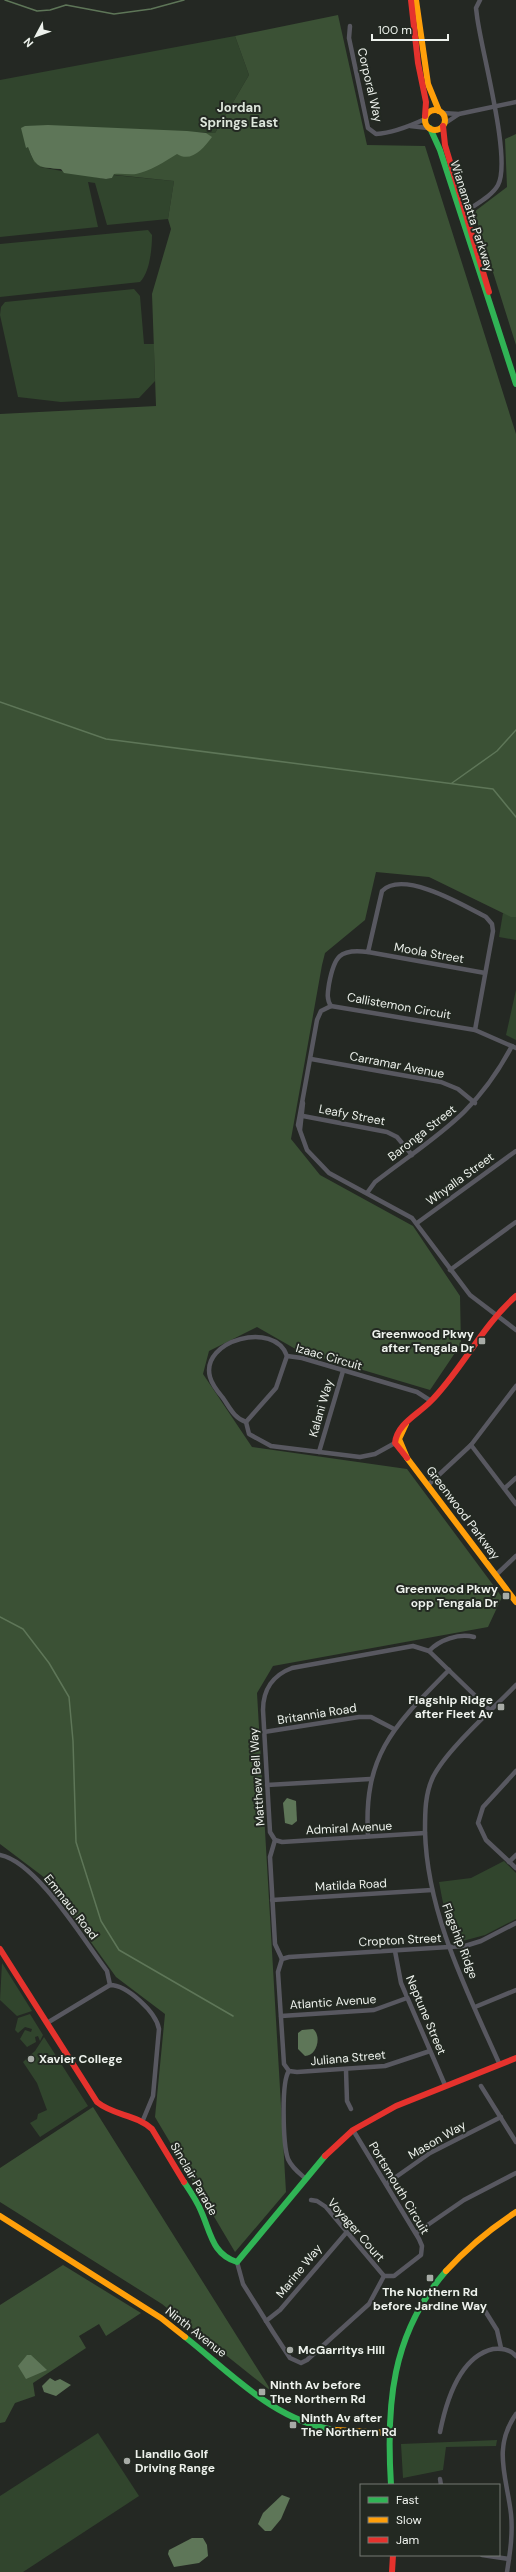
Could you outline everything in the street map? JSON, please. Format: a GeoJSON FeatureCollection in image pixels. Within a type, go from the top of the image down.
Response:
{"type":"FeatureCollection","features":[{"type":"Feature","properties":{"kind":"main road"},"geometry":{"type":"LineString","coordinates":[[412,0],[419,68],[426,102],[425,117],[429,128],[437,130],[444,125],[441,112],[433,100],[428,83],[416,0]]}},
{"type":"Feature","properties":{"kind":"main road"},"geometry":{"type":"LineString","coordinates":[[425,117],[430,111],[441,112]]}},
{"type":"Feature","properties":{"kind":"main road","name":"Wianamatta Parkway"},"geometry":{"type":"LineString","coordinates":[[444,125],[445,145],[493,311],[516,384]]}},
{"type":"Feature","properties":{"kind":"main road","name":"Wianamatta Parkway"},"geometry":{"type":"LineString","coordinates":[[429,128],[440,150],[471,251],[493,311]]}},
{"type":"Feature","properties":{"kind":"main road"},"geometry":{"type":"LineString","coordinates":[[395,1444],[396,1432],[431,1401],[495,1315],[516,1296]]}},
{"type":"Feature","properties":{"kind":"main road","name":"Greenwood Parkway"},"geometry":{"type":"LineString","coordinates":[[406,1424],[400,1439],[407,1458]]}},
{"type":"Feature","properties":{"kind":"main road","name":"Greenwood Parkway"},"geometry":{"type":"LineString","coordinates":[[395,1444],[428,1484],[516,1602]]}},
{"type":"Feature","properties":{"kind":"main road"},"geometry":{"type":"LineString","coordinates":[[0,1949],[102,2106],[111,2112],[143,2120]]}},
{"type":"Feature","properties":{"kind":"main road"},"geometry":{"type":"LineString","coordinates":[[237,2262],[332,2149],[353,2130],[383,2112],[499,2063],[516,2058]]}},
{"type":"Feature","properties":{"kind":"main road","name":"Sinclair Parade"},"geometry":{"type":"LineString","coordinates":[[143,2120],[152,2129],[201,2210],[215,2246],[225,2258],[237,2262]]}},
{"type":"Feature","properties":{"kind":"main road"},"geometry":{"type":"LineString","coordinates":[[391,2484],[388,2433],[395,2375],[405,2339],[420,2306],[439,2278],[462,2252],[489,2229],[516,2212]]}},
{"type":"Feature","properties":{"kind":"main road","name":"Ninth Avenue"},"geometry":{"type":"LineString","coordinates":[[0,2216],[161,2318],[279,2412],[299,2422],[319,2428],[388,2433]]}},
{"type":"Feature","properties":{"kind":"main road"},"geometry":{"type":"LineString","coordinates":[[392,2572],[393,2556]]}},
{"type":"Feature","properties":{"kind":"street"},"geometry":{"type":"LineString","coordinates":[[465,212],[492,192],[500,179],[500,140],[476,16],[476,8],[480,0]]}},
{"type":"Feature","properties":{"kind":"street","name":"Corporal Way"},"geometry":{"type":"LineString","coordinates":[[350,26],[349,38],[368,128],[376,134],[381,134],[410,126],[425,117]]}},
{"type":"Feature","properties":{"kind":"street"},"geometry":{"type":"LineString","coordinates":[[441,112],[459,114],[516,102]]}},
{"type":"Feature","properties":{"kind":"street"},"geometry":{"type":"LineString","coordinates":[[444,125],[459,114]]}},
{"type":"Feature","properties":{"kind":"street","name":"Corporal Way"},"geometry":{"type":"LineString","coordinates":[[410,126],[429,128]]}},
{"type":"Feature","properties":{"kind":"street"},"geometry":{"type":"LineString","coordinates":[[368,952],[382,890],[394,884],[421,887],[438,893],[490,921],[493,931],[475,1030]]}},
{"type":"Feature","properties":{"kind":"street","name":"Moola Street"},"geometry":{"type":"LineString","coordinates":[[330,1006],[328,992],[331,970],[336,959],[349,950],[485,973]]}},
{"type":"Feature","properties":{"kind":"street","name":"Callistemon Circuit"},"geometry":{"type":"LineString","coordinates":[[514,1047],[475,1030],[330,1006],[324,1009],[318,1017],[298,1125],[303,1144],[323,1168],[406,1214],[417,1223],[450,1270],[470,1295],[516,1330]]}},
{"type":"Feature","properties":{"kind":"street","name":"Baronga Street"},"geometry":{"type":"LineString","coordinates":[[368,1193],[375,1182],[448,1128],[475,1103],[514,1047]]}},
{"type":"Feature","properties":{"kind":"street","name":"Carramar Avenue"},"geometry":{"type":"LineString","coordinates":[[310,1059],[441,1082],[458,1089],[475,1103]]}},
{"type":"Feature","properties":{"kind":"street","name":"Callistemon Circuit"},"geometry":{"type":"LineString","coordinates":[[300,1130],[303,1116],[303,1102]]}},
{"type":"Feature","properties":{"kind":"street","name":"Leafy Street"},"geometry":{"type":"LineString","coordinates":[[303,1116],[387,1132],[397,1137],[412,1155]]}},
{"type":"Feature","properties":{"kind":"street","name":"Whyalla Street"},"geometry":{"type":"LineString","coordinates":[[417,1223],[516,1151]]}},
{"type":"Feature","properties":{"kind":"street"},"geometry":{"type":"LineString","coordinates":[[450,1270],[516,1222]]}},
{"type":"Feature","properties":{"kind":"street","name":"Izaac Circuit"},"geometry":{"type":"LineString","coordinates":[[395,1444],[367,1457],[319,1452],[262,1442],[247,1431],[246,1422],[236,1417],[212,1381],[209,1370],[213,1357],[225,1346],[254,1336],[264,1337],[280,1347],[287,1356],[417,1392],[431,1401]]}},
{"type":"Feature","properties":{"kind":"street"},"geometry":{"type":"LineString","coordinates":[[246,1422],[276,1388],[287,1356]]}},
{"type":"Feature","properties":{"kind":"street","name":"Kalani Way"},"geometry":{"type":"LineString","coordinates":[[319,1452],[343,1371]]}},
{"type":"Feature","properties":{"kind":"street"},"geometry":{"type":"LineString","coordinates":[[428,1484],[472,1445],[516,1386]]}},
{"type":"Feature","properties":{"kind":"street"},"geometry":{"type":"LineString","coordinates":[[472,1445],[516,1504]]}},
{"type":"Feature","properties":{"kind":"street"},"geometry":{"type":"LineString","coordinates":[[505,1488],[516,1478]]}},
{"type":"Feature","properties":{"kind":"street"},"geometry":{"type":"LineString","coordinates":[[496,1575],[516,1556]]}},
{"type":"Feature","properties":{"kind":"street"},"geometry":{"type":"LineString","coordinates":[[474,1637],[468,1635],[442,1640],[429,1651],[491,1711]]}},
{"type":"Feature","properties":{"kind":"street","name":"Matthew Bell Way"},"geometry":{"type":"LineString","coordinates":[[282,1960],[275,1944],[272,1900],[270,1853],[275,1840],[270,1832],[264,1732],[265,1695],[272,1681],[285,1671],[406,1647],[419,1647],[429,1651]]}},
{"type":"Feature","properties":{"kind":"street"},"geometry":{"type":"LineString","coordinates":[[368,1836],[367,1803],[370,1779],[379,1754],[394,1729],[449,1670]]}},
{"type":"Feature","properties":{"kind":"street","name":"Flagship Ridge"},"geometry":{"type":"LineString","coordinates":[[499,2063],[450,1947],[432,1890],[425,1833],[426,1801],[433,1776],[443,1761],[515,1688]]}},
{"type":"Feature","properties":{"kind":"street","name":"Britannia Road"},"geometry":{"type":"LineString","coordinates":[[264,1732],[359,1717],[371,1717],[394,1729]]}},
{"type":"Feature","properties":{"kind":"street"},"geometry":{"type":"LineString","coordinates":[[516,1771],[483,1807],[478,1823],[486,1840],[516,1868]]}},
{"type":"Feature","properties":{"kind":"street"},"geometry":{"type":"LineString","coordinates":[[267,1785],[370,1779]]}},
{"type":"Feature","properties":{"kind":"street","name":"Admiral Avenue"},"geometry":{"type":"LineString","coordinates":[[275,1840],[282,1842],[425,1833]]}},
{"type":"Feature","properties":{"kind":"street","name":"Emmaus Road"},"geometry":{"type":"LineString","coordinates":[[0,1855],[11,1859],[46,1888],[107,1971],[110,1985]]}},
{"type":"Feature","properties":{"kind":"street"},"geometry":{"type":"LineString","coordinates":[[509,1862],[516,1855]]}},
{"type":"Feature","properties":{"kind":"street","name":"Matilda Road"},"geometry":{"type":"LineString","coordinates":[[272,1900],[432,1890]]}},
{"type":"Feature","properties":{"kind":"street","name":"Cropton Street"},"geometry":{"type":"LineString","coordinates":[[282,1960],[289,1957],[450,1947],[475,1943],[516,1923]]}},
{"type":"Feature","properties":{"kind":"street","name":"Neptune Street"},"geometry":{"type":"LineString","coordinates":[[395,1951],[398,1975],[445,2085]]}},
{"type":"Feature","properties":{"kind":"street"},"geometry":{"type":"LineString","coordinates":[[282,1960],[278,1968],[284,2064],[289,2071],[283,2087],[287,2156],[294,2168],[306,2179]]}},
{"type":"Feature","properties":{"kind":"street"},"geometry":{"type":"LineString","coordinates":[[47,2023],[110,1985],[120,1988],[147,2007],[154,2014],[158,2024],[153,2096],[143,2120]]}},
{"type":"Feature","properties":{"kind":"street"},"geometry":{"type":"LineString","coordinates":[[475,2007],[516,1990]]}},
{"type":"Feature","properties":{"kind":"street","name":"Atlantic Avenue"},"geometry":{"type":"LineString","coordinates":[[281,2016],[374,2010],[408,1998]]}},
{"type":"Feature","properties":{"kind":"street","name":"Juliana Street"},"geometry":{"type":"LineString","coordinates":[[289,2071],[346,2070],[391,2065],[430,2051]]}},
{"type":"Feature","properties":{"kind":"street"},"geometry":{"type":"LineString","coordinates":[[346,2070],[348,2101],[351,2109]]}},
{"type":"Feature","properties":{"kind":"street"},"geometry":{"type":"LineString","coordinates":[[481,2086],[516,2142]]}},
{"type":"Feature","properties":{"kind":"street","name":"Mason Way"},"geometry":{"type":"LineString","coordinates":[[386,2184],[430,2153],[500,2117]]}},
{"type":"Feature","properties":{"kind":"street","name":"Portsmouth Circuit"},"geometry":{"type":"LineString","coordinates":[[353,2130],[416,2233],[422,2246],[421,2255],[394,2276],[384,2276]]}},
{"type":"Feature","properties":{"kind":"street"},"geometry":{"type":"LineString","coordinates":[[416,2233],[464,2200],[516,2173]]}},
{"type":"Feature","properties":{"kind":"street","name":"Voyager Court"},"geometry":{"type":"LineString","coordinates":[[311,2200],[317,2201],[326,2207],[346,2233],[384,2276]]}},
{"type":"Feature","properties":{"kind":"street","name":"Marine Way"},"geometry":{"type":"LineString","coordinates":[[266,2321],[280,2310],[346,2233]]}},
{"type":"Feature","properties":{"kind":"street"},"geometry":{"type":"LineString","coordinates":[[237,2262],[241,2280],[290,2358],[296,2363],[303,2362],[369,2304],[384,2276]]}},
{"type":"Feature","properties":{"kind":"street"},"geometry":{"type":"LineString","coordinates":[[482,2306],[498,2332],[501,2348]]}},
{"type":"Feature","properties":{"kind":"street"},"geometry":{"type":"LineString","coordinates":[[440,2432],[448,2400],[463,2372],[481,2353],[501,2348],[511,2351],[516,2356]]}},
{"type":"Feature","properties":{"kind":"street"},"geometry":{"type":"LineString","coordinates":[[507,2572],[514,2524],[501,2457],[505,2436],[516,2414]]}},
{"type":"Feature","properties":{"kind":"street"},"geometry":{"type":"LineString","coordinates":[[440,2480],[441,2484]]}},
{"type":"Feature","properties":{"kind":"street"},"geometry":{"type":"LineString","coordinates":[[489,2556],[509,2559]]}},
{"type":"Feature","properties":{"kind":"shaded area"},"geometry":{"type":"Polygon","coordinates":[[[338,15],[367,145],[425,146],[516,434],[516,917],[511,917],[429,877],[376,872],[365,920],[325,953],[322,965],[291,1139],[320,1175],[413,1226],[460,1296],[461,1344],[430,1390],[299,1351],[257,1327],[209,1351],[203,1374],[252,1447],[407,1469],[502,1597],[488,1627],[273,1666],[257,1693],[286,2192],[235,2252],[155,2117],[165,2014],[116,1977],[45,1878],[0,1844],[0,414],[156,406],[152,294],[171,229],[168,219],[174,181],[40,167],[34,162],[24,135],[29,132],[215,133],[249,75],[235,36],[338,15]]]}},
{"type":"Feature","properties":{"kind":"shaded area"},"geometry":{"type":"Polygon","coordinates":[[[235,36],[249,75],[215,133],[25,126],[27,142],[31,153],[36,163],[40,167],[106,179],[112,178],[113,175],[174,181],[168,219],[107,225],[95,183],[88,182],[98,227],[0,237],[0,80],[235,36]]]}},
{"type":"Feature","properties":{"kind":"shaded area"},"geometry":{"type":"Polygon","coordinates":[[[48,125],[187,131],[206,133],[212,137],[201,150],[192,156],[187,157],[177,154],[157,166],[141,173],[114,174],[112,178],[106,179],[64,173],[61,169],[39,166],[33,159],[28,147],[26,148],[21,128],[25,126],[48,125]]]}},
{"type":"Feature","properties":{"kind":"shaded area"},"geometry":{"type":"Polygon","coordinates":[[[516,134],[516,345],[474,212],[507,187],[505,139],[516,134]]]}},
{"type":"Feature","properties":{"kind":"shaded area"},"geometry":{"type":"Polygon","coordinates":[[[148,230],[152,235],[151,253],[146,272],[140,282],[0,297],[0,244],[148,230]]]}},
{"type":"Feature","properties":{"kind":"shaded area"},"geometry":{"type":"Polygon","coordinates":[[[134,289],[140,296],[144,344],[154,344],[155,381],[139,398],[61,402],[18,397],[0,315],[1,307],[5,302],[134,289]]]}},
{"type":"Feature","properties":{"kind":"shaded area"},"geometry":{"type":"Polygon","coordinates":[[[503,913],[516,917],[516,940],[499,937],[503,913]]]}},
{"type":"Feature","properties":{"kind":"shaded area"},"geometry":{"type":"Polygon","coordinates":[[[516,990],[516,1040],[506,1035],[516,990]]]}},
{"type":"Feature","properties":{"kind":"shaded area"},"geometry":{"type":"Polygon","coordinates":[[[287,1798],[296,1801],[297,1821],[292,1825],[285,1823],[283,1803],[287,1798]]]}},
{"type":"Feature","properties":{"kind":"shaded area"},"geometry":{"type":"Polygon","coordinates":[[[504,1861],[516,1873],[516,1919],[485,1935],[459,1942],[455,1938],[449,1924],[439,1882],[471,1878],[504,1861]]]}},
{"type":"Feature","properties":{"kind":"shaded area"},"geometry":{"type":"Polygon","coordinates":[[[2,1963],[32,2011],[17,2016],[0,2000],[2,1963]]]}},
{"type":"Feature","properties":{"kind":"shaded area"},"geometry":{"type":"Polygon","coordinates":[[[30,2014],[43,2035],[40,2041],[38,2036],[35,2037],[36,2042],[27,2047],[20,2039],[25,2030],[31,2032],[32,2029],[25,2027],[18,2033],[15,2030],[18,2018],[30,2014]]]}},
{"type":"Feature","properties":{"kind":"shaded area"},"geometry":{"type":"Polygon","coordinates":[[[313,2029],[317,2036],[317,2045],[313,2053],[305,2056],[298,2049],[298,2033],[302,2030],[313,2029]]]}},
{"type":"Feature","properties":{"kind":"shaded area"},"geometry":{"type":"Polygon","coordinates":[[[44,2037],[88,2106],[40,2137],[30,2123],[37,2119],[38,2114],[47,2110],[37,2083],[23,2062],[35,2051],[44,2037]]]}},
{"type":"Feature","properties":{"kind":"shaded area"},"geometry":{"type":"Polygon","coordinates":[[[93,2107],[272,2392],[162,2304],[0,2202],[0,2168],[93,2107]]]}},
{"type":"Feature","properties":{"kind":"shaded area"},"geometry":{"type":"Polygon","coordinates":[[[63,2265],[141,2313],[106,2336],[99,2324],[79,2336],[86,2348],[33,2383],[35,2396],[15,2403],[5,2422],[0,2423],[0,2305],[63,2265]]]}},
{"type":"Feature","properties":{"kind":"shaded area"},"geometry":{"type":"Polygon","coordinates":[[[27,2355],[31,2355],[47,2370],[26,2379],[18,2366],[27,2355]]]}},
{"type":"Feature","properties":{"kind":"shaded area"},"geometry":{"type":"Polygon","coordinates":[[[50,2378],[55,2381],[60,2379],[71,2385],[56,2396],[44,2392],[42,2386],[50,2378]]]}},
{"type":"Feature","properties":{"kind":"shaded area"},"geometry":{"type":"Polygon","coordinates":[[[98,2433],[139,2496],[23,2572],[0,2572],[0,2496],[98,2433]]]}},
{"type":"Feature","properties":{"kind":"shaded area"},"geometry":{"type":"Polygon","coordinates":[[[497,2440],[496,2446],[446,2447],[443,2470],[403,2478],[401,2444],[497,2440]]]}},
{"type":"Feature","properties":{"kind":"shaded area"},"geometry":{"type":"Polygon","coordinates":[[[282,2495],[290,2498],[281,2519],[271,2531],[265,2531],[258,2524],[263,2513],[282,2495]]]}},
{"type":"Feature","properties":{"kind":"shaded area"},"geometry":{"type":"Polygon","coordinates":[[[192,2538],[203,2538],[207,2545],[208,2556],[199,2563],[174,2567],[168,2554],[169,2550],[192,2538]]]}},
{"type":"Feature","properties":{"kind":"waterway"},"geometry":{"type":"LineString","coordinates":[[5,0],[37,11],[50,10],[66,5],[114,14],[151,9],[184,0]]}},
{"type":"Feature","properties":{"kind":"waterway"},"geometry":{"type":"LineString","coordinates":[[0,702],[106,739],[493,789],[516,817]]}},
{"type":"Feature","properties":{"kind":"waterway"},"geometry":{"type":"LineString","coordinates":[[452,783],[497,751],[516,730]]}},
{"type":"Feature","properties":{"kind":"waterway"},"geometry":{"type":"LineString","coordinates":[[0,1617],[23,1629],[49,1663],[69,1697],[73,1741],[76,1842],[101,1921],[119,1950],[233,2016]]}},
{"type":"Feature","properties":{"kind":"traffic: fast"},"geometry":{"type":"LineString","coordinates":[[430,128],[440,150],[516,384]]}},
{"type":"Feature","properties":{"kind":"traffic: fast"},"geometry":{"type":"LineString","coordinates":[[184,2182],[198,2204],[213,2242],[222,2254],[237,2262],[325,2156]]}},
{"type":"Feature","properties":{"kind":"traffic: fast"},"geometry":{"type":"LineString","coordinates":[[391,2484],[390,2427],[396,2372],[403,2346],[414,2320],[428,2295],[446,2271]]}},
{"type":"Feature","properties":{"kind":"traffic: fast"},"geometry":{"type":"LineString","coordinates":[[185,2337],[237,2380],[274,2407],[293,2417],[314,2425],[336,2430]]}},
{"type":"Feature","properties":{"kind":"traffic: slow"},"geometry":{"type":"LineString","coordinates":[[416,0],[428,84],[439,111]]}},
{"type":"Feature","properties":{"kind":"traffic: slow"},"geometry":{"type":"LineString","coordinates":[[435,110],[442,113],[445,120],[442,127],[435,130],[428,127],[425,120],[428,113],[435,110]]}},
{"type":"Feature","properties":{"kind":"traffic: slow"},"geometry":{"type":"LineString","coordinates":[[406,1424],[399,1439],[407,1458],[516,1602]]}},
{"type":"Feature","properties":{"kind":"traffic: slow"},"geometry":{"type":"LineString","coordinates":[[446,2271],[479,2239],[516,2212]]}},
{"type":"Feature","properties":{"kind":"traffic: slow"},"geometry":{"type":"LineString","coordinates":[[0,2216],[161,2318],[185,2337]]}},
{"type":"Feature","properties":{"kind":"traffic: slow"},"geometry":{"type":"LineString","coordinates":[[336,2430],[388,2433]]}},
{"type":"Feature","properties":{"kind":"traffic: jam"},"geometry":{"type":"LineString","coordinates":[[411,0],[418,63],[426,102],[425,116]]}},
{"type":"Feature","properties":{"kind":"traffic: jam"},"geometry":{"type":"LineString","coordinates":[[443,126],[445,145],[489,292]]}},
{"type":"Feature","properties":{"kind":"traffic: jam"},"geometry":{"type":"LineString","coordinates":[[407,1458],[395,1443],[399,1430],[441,1390],[492,1321],[516,1296]]}},
{"type":"Feature","properties":{"kind":"traffic: jam"},"geometry":{"type":"LineString","coordinates":[[0,1949],[97,2102],[104,2107],[139,2120],[152,2129],[184,2182]]}},
{"type":"Feature","properties":{"kind":"traffic: jam"},"geometry":{"type":"LineString","coordinates":[[325,2156],[353,2130],[396,2106],[516,2058]]}},
{"type":"Feature","properties":{"kind":"traffic: jam"},"geometry":{"type":"LineString","coordinates":[[392,2572],[393,2556]]}},
{"type":"Feature","properties":{"kind":"place","name":"Greenwood Pkwy after Tengala Dr"},"geometry":{"type":"Point","coordinates":[482,1341]}},
{"type":"Feature","properties":{"kind":"place","name":"Greenwood Pkwy opp Tengala Dr"},"geometry":{"type":"Point","coordinates":[506,1596]}},
{"type":"Feature","properties":{"kind":"place","name":"Flagship Ridge after Fleet Av"},"geometry":{"type":"Point","coordinates":[501,1707]}},
{"type":"Feature","properties":{"kind":"place","name":"Xavier College"},"geometry":{"type":"Point","coordinates":[31,2059]}},
{"type":"Feature","properties":{"kind":"place","name":"The Northern Rd before Jardine Way"},"geometry":{"type":"Point","coordinates":[430,2278]}},
{"type":"Feature","properties":{"kind":"place","name":"McGarritys Hill"},"geometry":{"type":"Point","coordinates":[290,2350]}},
{"type":"Feature","properties":{"kind":"place","name":"Ninth Av before The Northern Rd"},"geometry":{"type":"Point","coordinates":[262,2392]}},
{"type":"Feature","properties":{"kind":"place","name":"Ninth Av after The Northern Rd"},"geometry":{"type":"Point","coordinates":[293,2425]}},
{"type":"Feature","properties":{"kind":"place","name":"Llandilo Golf Driving Range"},"geometry":{"type":"Point","coordinates":[127,2461]}},
{"type":"Feature","properties":{"kind":"district","name":"Jordan Springs East"},"geometry":{"type":"Point","coordinates":[239,114]}}]}
